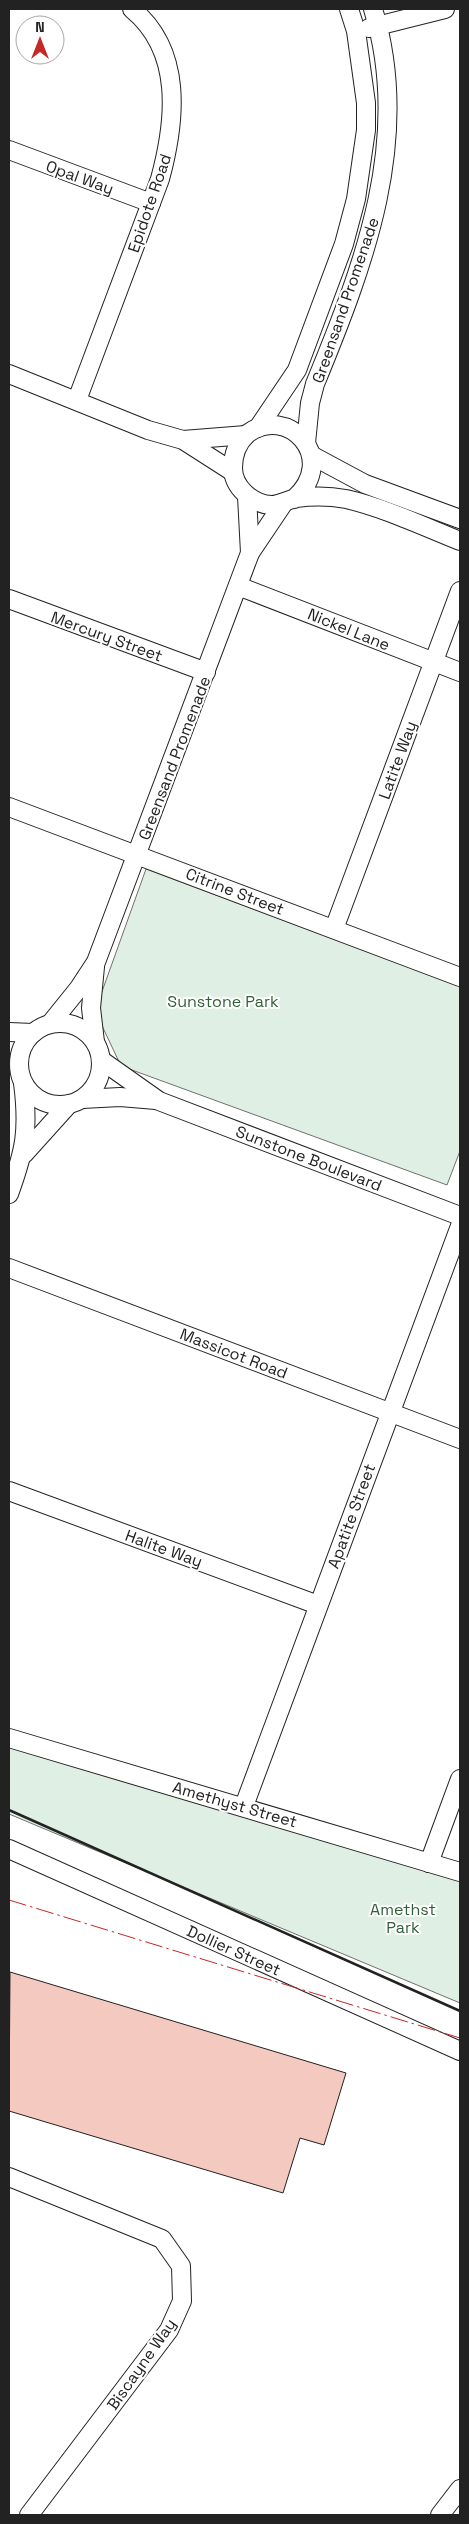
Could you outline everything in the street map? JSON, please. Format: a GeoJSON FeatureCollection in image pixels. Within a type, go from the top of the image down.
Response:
{"type":"FeatureCollection","features":[{"type":"Feature","properties":{"kind":"street","name":"Epidote Road"},"geometry":{"type":"LineString","coordinates":[[77,400],[160,179],[170,141],[171,76],[168,60],[156,34],[132,9]]}},
{"type":"Feature","properties":{"kind":"street","name":"Greensand Promenade"},"geometry":{"type":"LineString","coordinates":[[252,431],[297,370],[350,225],[362,163],[366,130],[364,78],[356,31],[350,9]]}},
{"type":"Feature","properties":{"kind":"street","name":"Greensand Promenade"},"geometry":{"type":"LineString","coordinates":[[309,449],[310,403],[315,384],[372,232],[383,176],[386,148],[387,94],[379,26],[373,9]]}},
{"type":"Feature","properties":{"kind":"street"},"geometry":{"type":"LineString","coordinates":[[356,31],[445,9]]}},
{"type":"Feature","properties":{"kind":"street","name":"Opal Way"},"geometry":{"type":"LineString","coordinates":[[9,150],[151,203]]}},
{"type":"Feature","properties":{"kind":"street"},"geometry":{"type":"LineString","coordinates":[[9,374],[148,430],[183,440],[233,472]]}},
{"type":"Feature","properties":{"kind":"street"},"geometry":{"type":"LineString","coordinates":[[183,440],[252,431],[272,425],[286,428],[298,434],[309,449],[365,484],[460,519]]}},
{"type":"Feature","properties":{"kind":"street"},"geometry":{"type":"LineString","coordinates":[[252,431],[235,452],[233,472],[238,485],[247,496],[258,502],[270,505],[320,497],[346,499],[460,541]]}},
{"type":"Feature","properties":{"kind":"street"},"geometry":{"type":"LineString","coordinates":[[288,501],[304,490],[310,479],[312,467],[309,449]]}},
{"type":"Feature","properties":{"kind":"street","name":"Greensand Promenade"},"geometry":{"type":"LineString","coordinates":[[247,496],[250,553]]}},
{"type":"Feature","properties":{"kind":"street","name":"Greensand Promenade"},"geometry":{"type":"LineString","coordinates":[[50,1024],[70,1001],[96,962],[250,553],[288,501]]}},
{"type":"Feature","properties":{"kind":"street","name":"Nickel Lane"},"geometry":{"type":"LineString","coordinates":[[238,586],[460,672]]}},
{"type":"Feature","properties":{"kind":"street","name":"Latite Way"},"geometry":{"type":"LineString","coordinates":[[334,929],[460,591]]}},
{"type":"Feature","properties":{"kind":"street","name":"Mercury Street"},"geometry":{"type":"LineString","coordinates":[[9,599],[206,672]]}},
{"type":"Feature","properties":{"kind":"street","name":"Citrine Street"},"geometry":{"type":"LineString","coordinates":[[9,807],[460,977]]}},
{"type":"Feature","properties":{"kind":"street","name":"Greensand Promenade"},"geometry":{"type":"LineString","coordinates":[[95,1042],[91,1008],[96,962]]}},
{"type":"Feature","properties":{"kind":"street"},"geometry":{"type":"LineString","coordinates":[[9,1194],[23,1154],[26,1119],[17,1071],[25,1043],[33,1033],[50,1024],[74,1026],[86,1032],[95,1042],[101,1060],[97,1082],[23,1154]]}},
{"type":"Feature","properties":{"kind":"street"},"geometry":{"type":"LineString","coordinates":[[9,1032],[33,1033]]}},
{"type":"Feature","properties":{"kind":"street","name":"Sunstone Boulevard"},"geometry":{"type":"LineString","coordinates":[[101,1060],[159,1101],[460,1216]]}},
{"type":"Feature","properties":{"kind":"street"},"geometry":{"type":"LineString","coordinates":[[17,1071],[32,1094],[43,1102],[56,1105],[76,1102]]}},
{"type":"Feature","properties":{"kind":"street","name":"Sunstone Boulevard"},"geometry":{"type":"LineString","coordinates":[[76,1102],[120,1097],[159,1101]]}},
{"type":"Feature","properties":{"kind":"street","name":"Apatite Street"},"geometry":{"type":"LineString","coordinates":[[244,1806],[389,1412],[460,1226]]}},
{"type":"Feature","properties":{"kind":"street","name":"Massicot Road"},"geometry":{"type":"LineString","coordinates":[[9,1268],[460,1438]]}},
{"type":"Feature","properties":{"kind":"street","name":"Halite Way"},"geometry":{"type":"LineString","coordinates":[[9,1491],[318,1605]]}},
{"type":"Feature","properties":{"kind":"street","name":"Amethyst Street"},"geometry":{"type":"LineString","coordinates":[[9,1738],[244,1806],[460,1872]]}},
{"type":"Feature","properties":{"kind":"street"},"geometry":{"type":"LineString","coordinates":[[429,1863],[460,1779]]}},
{"type":"Feature","properties":{"kind":"street","name":"Dollier Street"},"geometry":{"type":"LineString","coordinates":[[9,1850],[460,2051]]}},
{"type":"Feature","properties":{"kind":"street","name":"Biscayne Way"},"geometry":{"type":"LineString","coordinates":[[9,2177],[162,2239],[180,2266],[182,2301],[169,2330],[30,2515]]}},
{"type":"Feature","properties":{"kind":"street"},"geometry":{"type":"LineString","coordinates":[[440,2515],[460,2489]]}},
{"type":"Feature","properties":{"kind":"green space","name":"Sunstone Park"},"geometry":{"type":"Polygon","coordinates":[[[146,869],[460,986],[460,1151],[447,1185],[121,1066],[95,1011],[146,869]]]}},
{"type":"Feature","properties":{"kind":"green space","name":"Amethst Park"},"geometry":{"type":"Polygon","coordinates":[[[9,1742],[460,1876],[460,2003],[9,1814],[9,1742]]]}},
{"type":"Feature","properties":{"kind":"building"},"geometry":{"type":"Polygon","coordinates":[[[10,1972],[346,2073],[324,2145],[300,2138],[283,2193],[9,2111],[10,1972]]]}},
{"type":"Feature","properties":{"kind":"wall"},"geometry":{"type":"LineString","coordinates":[[9,1810],[460,2011]]}},
{"type":"Feature","properties":{"kind":"power"},"geometry":{"type":"LineString","coordinates":[[9,1900],[460,2038]]}}]}
